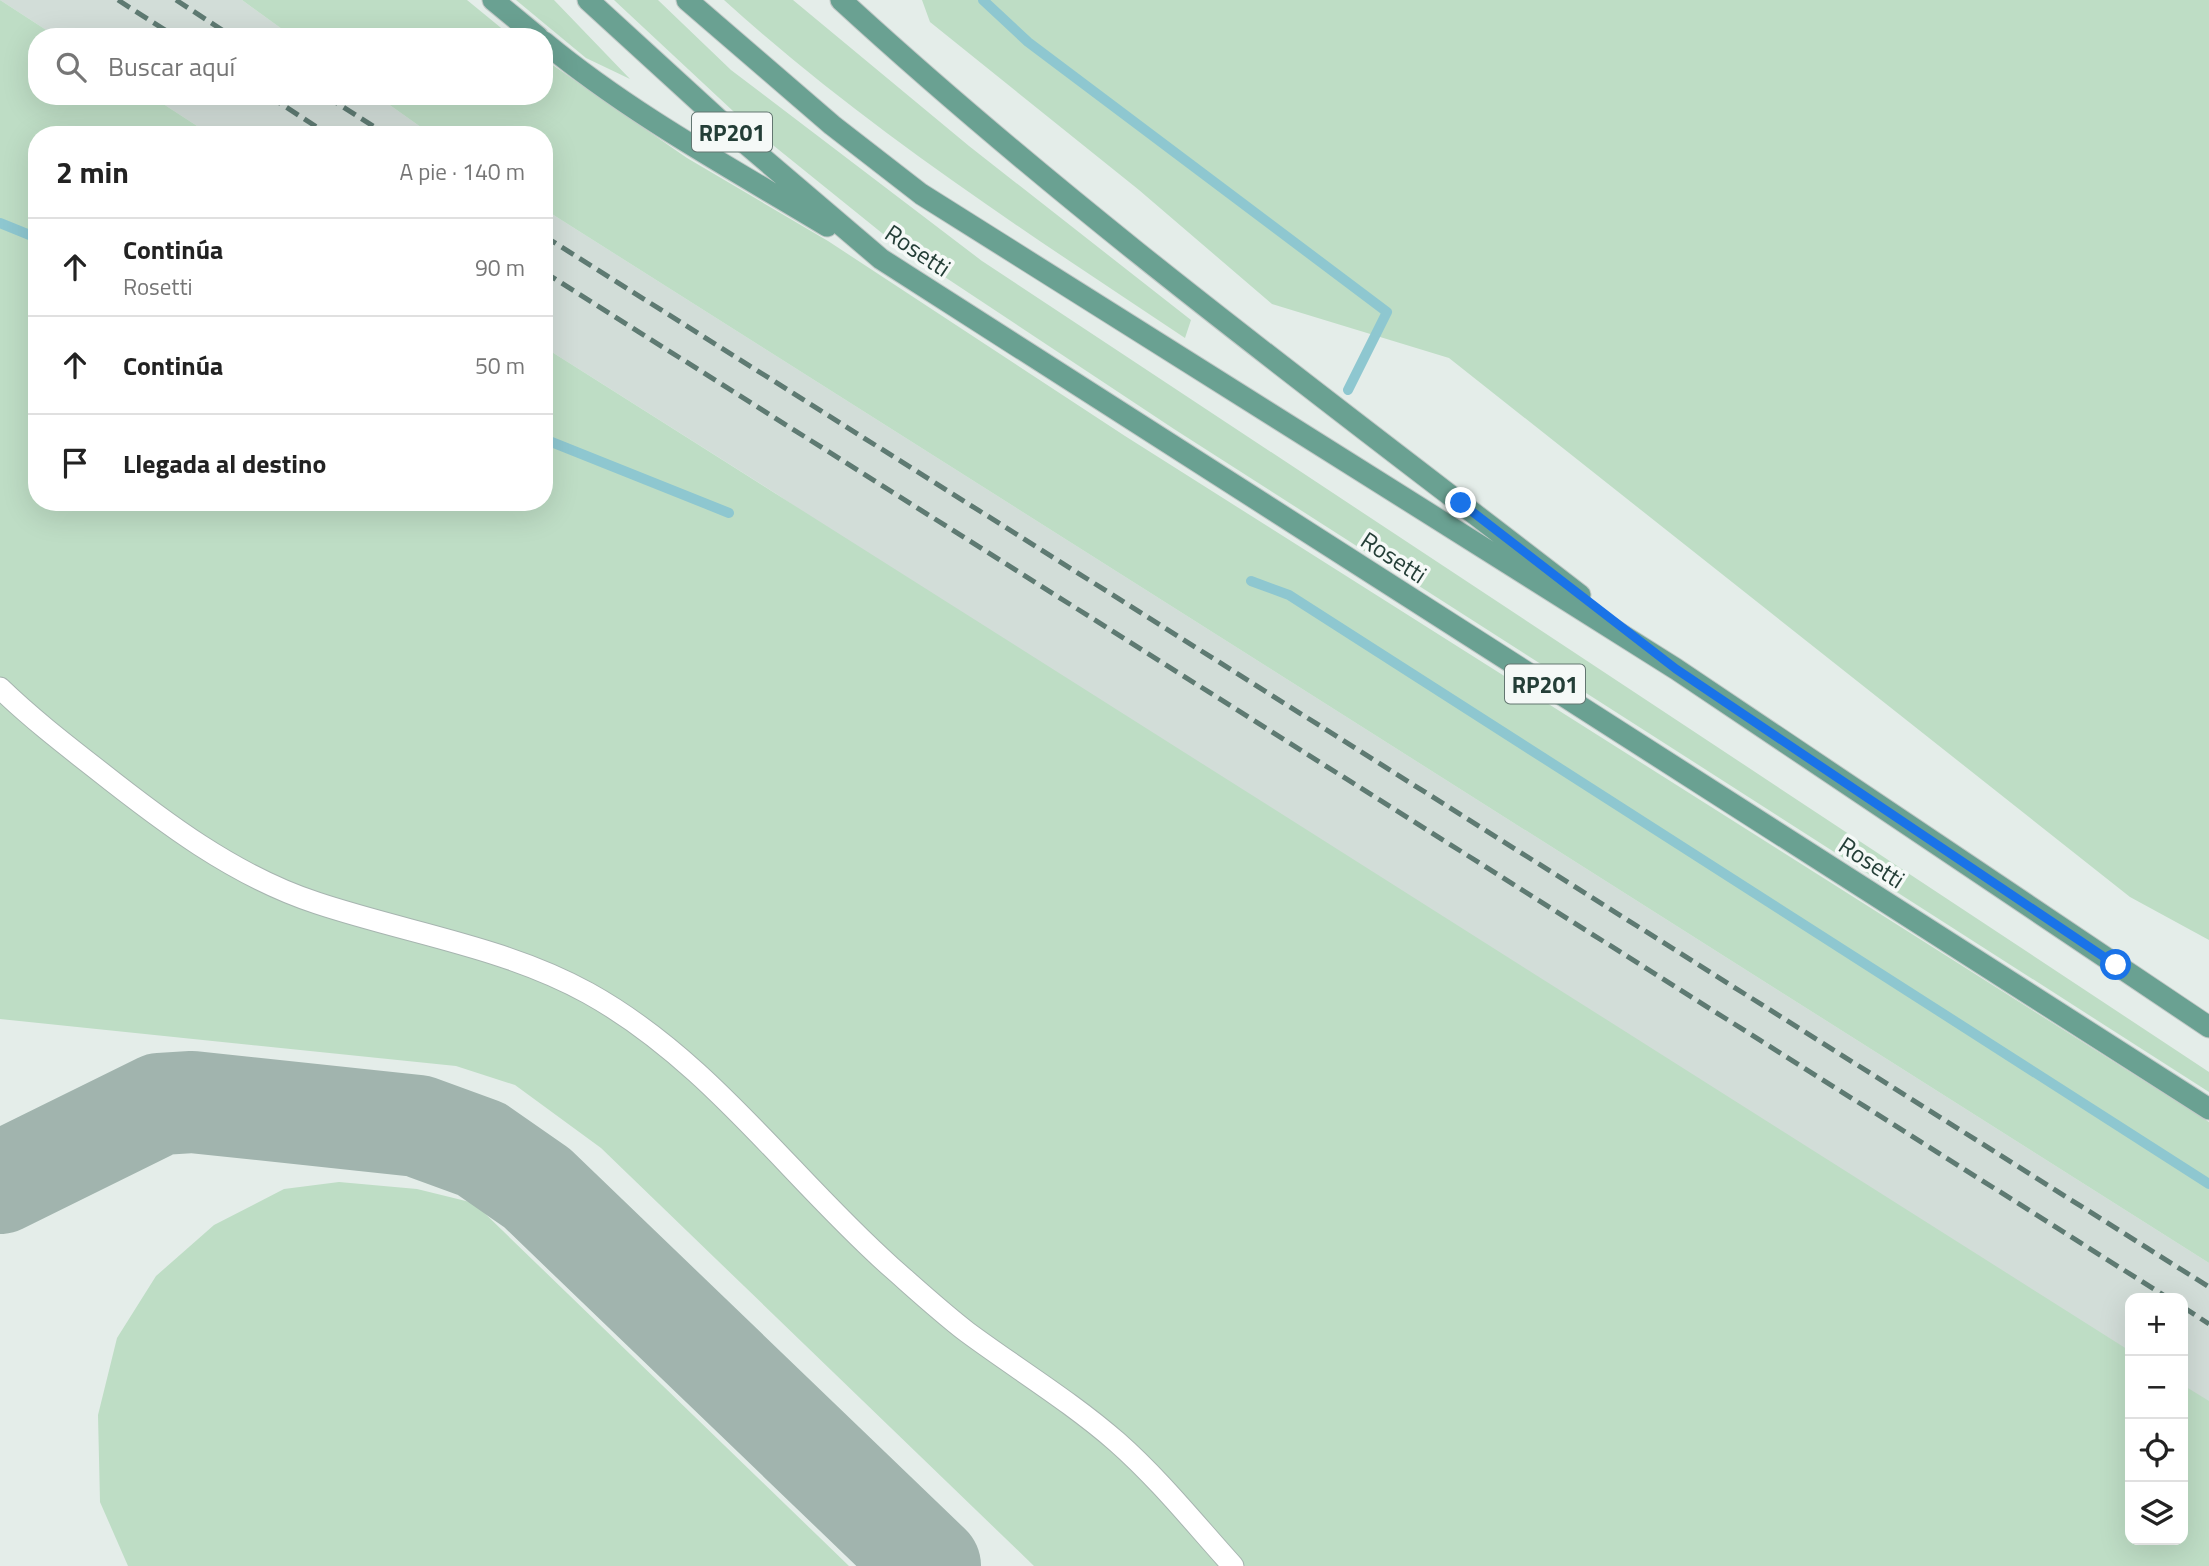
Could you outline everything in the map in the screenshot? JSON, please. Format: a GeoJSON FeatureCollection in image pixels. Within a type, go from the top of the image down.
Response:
{"type":"FeatureCollection","features":[{"type":"Feature","properties":{"kind":"main road"},"geometry":{"type":"LineString","coordinates":[[493,0],[527,28]]}},
{"type":"Feature","properties":{"kind":"main road","name":"Rosetti"},"geometry":{"type":"LineString","coordinates":[[588,0],[739,138],[881,259],[2209,1109]]}},
{"type":"Feature","properties":{"kind":"main road","name":"Rosetti"},"geometry":{"type":"LineString","coordinates":[[687,0],[832,125],[921,194],[1676,669],[2209,1027]]}},
{"type":"Feature","properties":{"kind":"main road"},"geometry":{"type":"LineString","coordinates":[[841,0],[911,65],[1117,238],[1676,669]]}},
{"type":"Feature","properties":{"kind":"main road"},"geometry":{"type":"LineString","coordinates":[[553,50],[577,70],[643,114],[881,259]]}},
{"type":"Feature","properties":{"kind":"lane"},"geometry":{"type":"LineString","coordinates":[[0,688],[24,712],[140,804],[248,876],[316,903],[508,959],[587,992],[659,1039],[717,1093],[888,1264],[966,1331],[1065,1400],[1116,1442],[1154,1478],[1233,1566]]}},
{"type":"Feature","properties":{"kind":"shaded area"},"geometry":{"type":"Polygon","coordinates":[[[0,0],[242,0],[281,28],[43,28],[0,0]]]}},
{"type":"Feature","properties":{"kind":"shaded area"},"geometry":{"type":"Polygon","coordinates":[[[165,105],[390,105],[419,126],[197,126],[165,105]]]}},
{"type":"Feature","properties":{"kind":"shaded area"},"geometry":{"type":"Polygon","coordinates":[[[553,215],[2209,1263],[2209,1451],[2188,1436],[2188,1293],[2125,1293],[2125,1395],[775,493],[553,353],[553,215]]]}},
{"type":"Feature","properties":{"kind":"green space"},"geometry":{"type":"Polygon","coordinates":[[[0,0],[43,28],[28,28],[28,105],[165,105],[197,126],[28,126],[28,511],[553,511],[553,353],[2125,1348],[2125,1545],[2188,1545],[2188,1388],[2209,1401],[2209,1566],[1034,1566],[601,1148],[515,1085],[456,1066],[0,1019],[0,0]]]}},
{"type":"Feature","properties":{"kind":"green space"},"geometry":{"type":"Polygon","coordinates":[[[242,0],[467,0],[501,28],[281,28],[242,0]]]}},
{"type":"Feature","properties":{"kind":"green space"},"geometry":{"type":"Polygon","coordinates":[[[516,0],[554,0],[630,79],[586,58],[516,0]]]}},
{"type":"Feature","properties":{"kind":"green space"},"geometry":{"type":"Polygon","coordinates":[[[614,0],[658,0],[731,70],[982,261],[2209,1072],[2209,1092],[1174,429],[898,246],[748,125],[614,0]]]}},
{"type":"Feature","properties":{"kind":"green space"},"geometry":{"type":"Polygon","coordinates":[[[724,0],[793,0],[969,146],[1191,320],[1185,338],[1006,218],[890,135],[833,92],[724,0]]]}},
{"type":"Feature","properties":{"kind":"green space"},"geometry":{"type":"Polygon","coordinates":[[[922,0],[2209,0],[2209,940],[2130,897],[1449,358],[1272,304],[1139,190],[930,22],[922,0]]]}},
{"type":"Feature","properties":{"kind":"green space"},"geometry":{"type":"Polygon","coordinates":[[[553,65],[687,158],[828,241],[1125,436],[2209,1122],[2209,1263],[553,215],[553,126],[419,126],[390,105],[553,105],[553,65]]]}},
{"type":"Feature","properties":{"kind":"green space"},"geometry":{"type":"Polygon","coordinates":[[[339,1182],[417,1189],[474,1203],[849,1566],[128,1566],[100,1502],[98,1415],[117,1338],[156,1276],[214,1225],[284,1189],[339,1182]]]}},
{"type":"Feature","properties":{"kind":"waterway"},"geometry":{"type":"LineString","coordinates":[[983,0],[1028,42],[1387,312],[1348,390]]}},
{"type":"Feature","properties":{"kind":"waterway"},"geometry":{"type":"LineString","coordinates":[[0,223],[28,234]]}},
{"type":"Feature","properties":{"kind":"waterway"},"geometry":{"type":"LineString","coordinates":[[553,443],[729,513]]}},
{"type":"Feature","properties":{"kind":"waterway"},"geometry":{"type":"LineString","coordinates":[[1251,581],[1289,595],[2209,1184]]}},
{"type":"Feature","properties":{"kind":"taxiway"},"geometry":{"type":"LineString","coordinates":[[0,1183],[160,1104],[192,1102],[418,1126],[481,1149],[537,1188],[930,1566]]}},
{"type":"Feature","properties":{"kind":"railway"},"geometry":{"type":"LineString","coordinates":[[118,0],[162,28]]}},
{"type":"Feature","properties":{"kind":"railway"},"geometry":{"type":"LineString","coordinates":[[176,0],[219,28]]}},
{"type":"Feature","properties":{"kind":"railway"},"geometry":{"type":"LineString","coordinates":[[283,105],[315,126]]}},
{"type":"Feature","properties":{"kind":"railway"},"geometry":{"type":"LineString","coordinates":[[340,105],[373,126]]}},
{"type":"Feature","properties":{"kind":"railway"},"geometry":{"type":"LineString","coordinates":[[553,242],[2209,1287]]}},
{"type":"Feature","properties":{"kind":"railway"},"geometry":{"type":"LineString","coordinates":[[553,278],[2160,1293]]}},
{"type":"Feature","properties":{"kind":"railway"},"geometry":{"type":"LineString","coordinates":[[2188,1310],[2209,1324]]}},
{"type":"Feature","properties":{"kind":"route"},"geometry":{"type":"LineString","coordinates":[[1461,503],[1676,669],[2116,965]]}}]}
